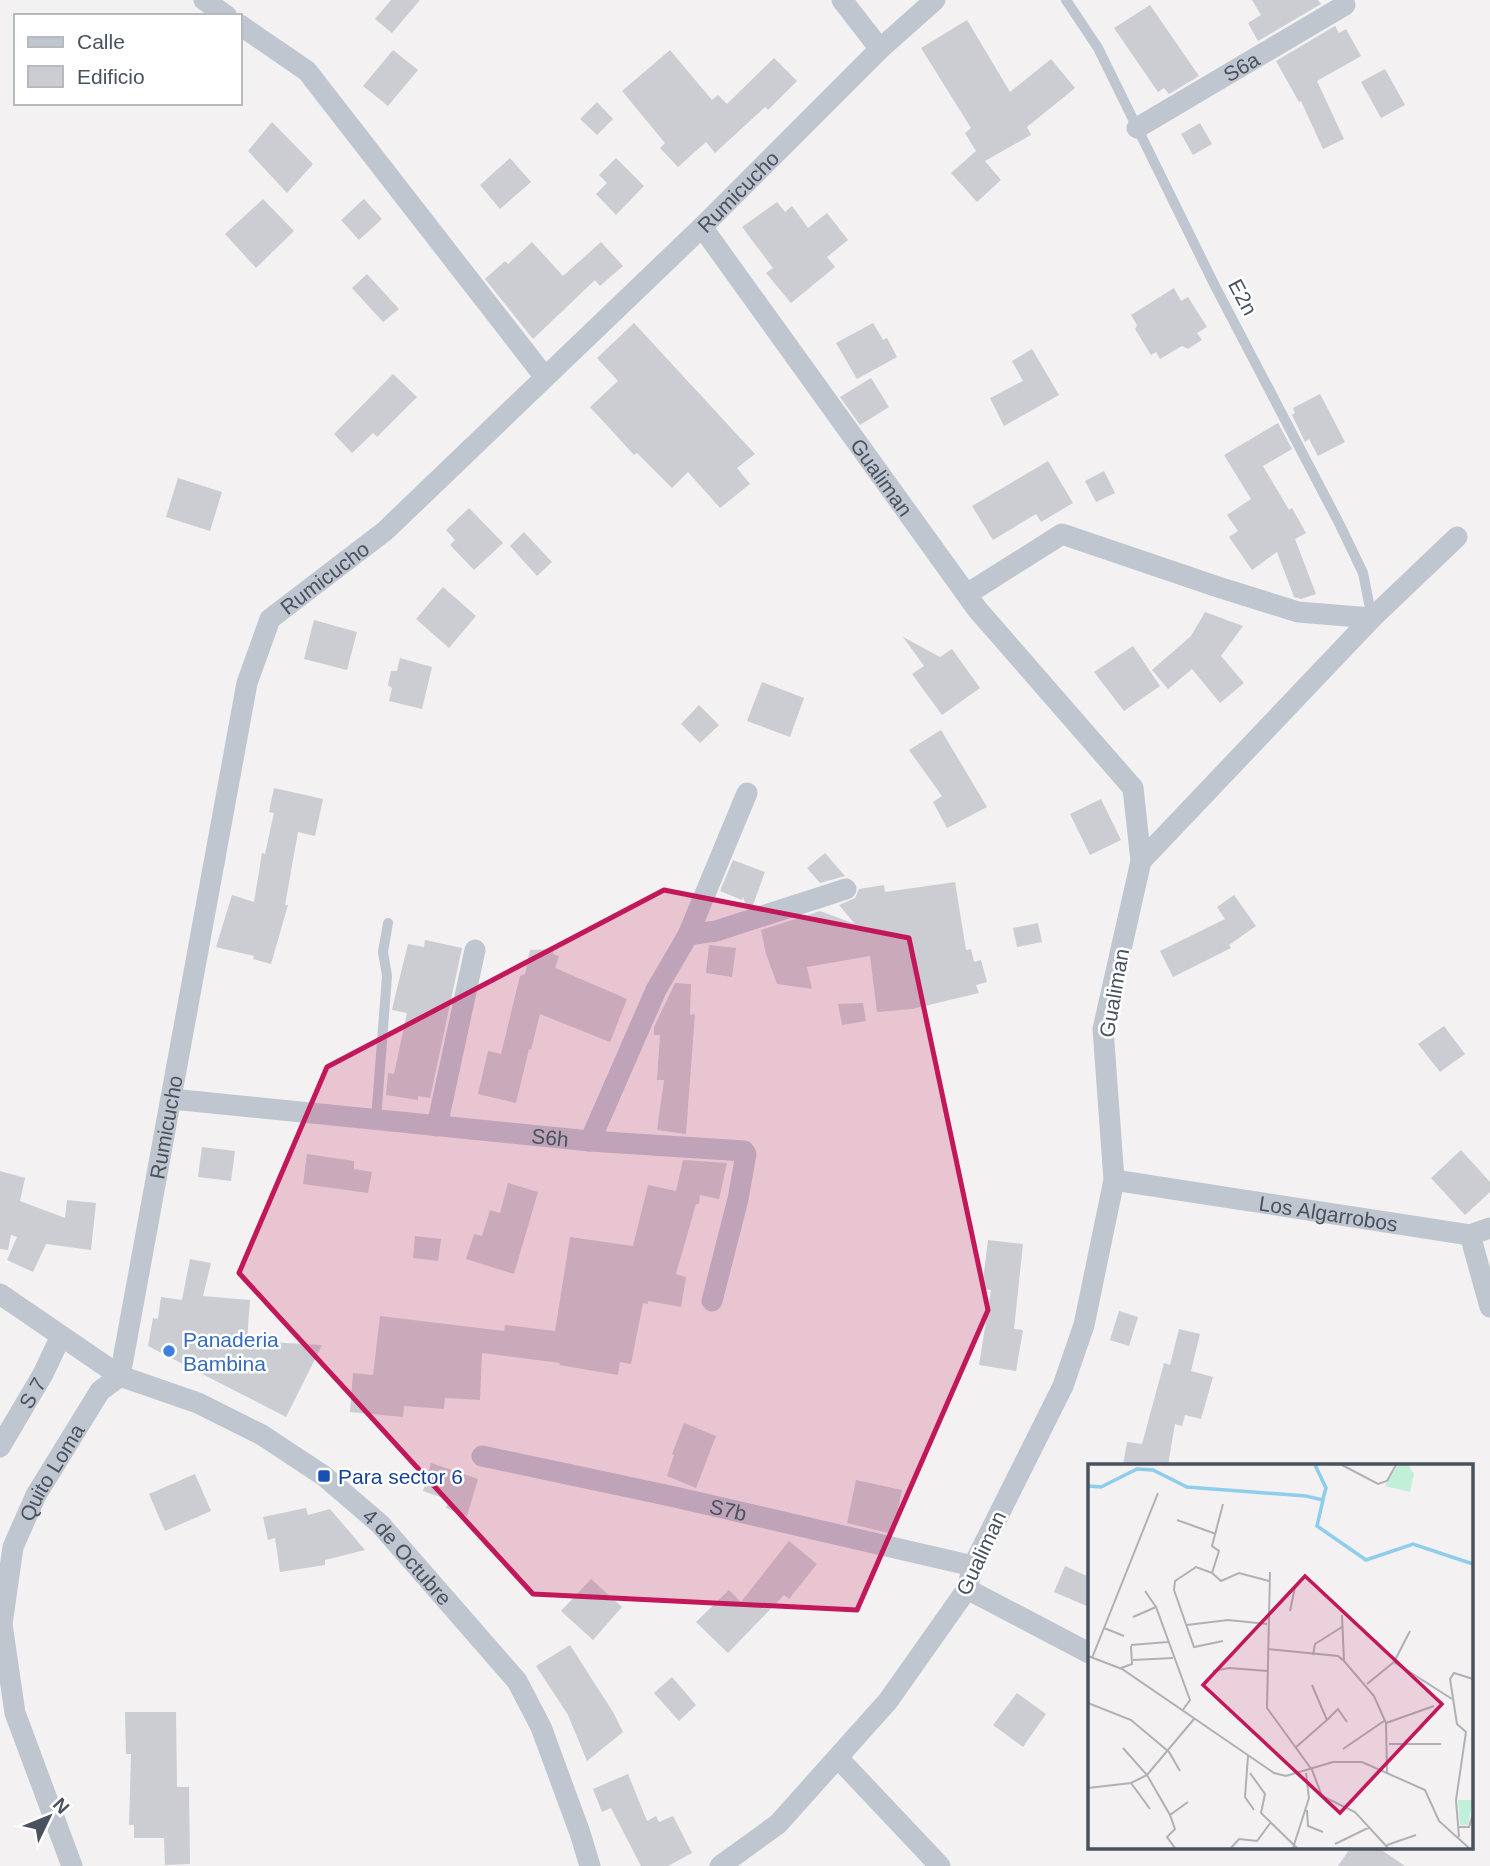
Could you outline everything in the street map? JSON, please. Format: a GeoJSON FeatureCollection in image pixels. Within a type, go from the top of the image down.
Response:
{"type":"FeatureCollection","features":[{"type":"Feature","properties":{"kind":"street"},"geometry":{"type":"LineString","coordinates":[[204,0],[224,14]]}},
{"type":"Feature","properties":{"kind":"street"},"geometry":{"type":"LineString","coordinates":[[842,0],[880,50]]}},
{"type":"Feature","properties":{"kind":"street","name":"Rumicucho"},"geometry":{"type":"LineString","coordinates":[[120,1376],[247,683],[270,619],[385,531],[702,226],[880,50],[935,0]]}},
{"type":"Feature","properties":{"kind":"street","name":"S6a"},"geometry":{"type":"LineString","coordinates":[[1138,128],[1345,5]]}},
{"type":"Feature","properties":{"kind":"street"},"geometry":{"type":"LineString","coordinates":[[242,26],[307,71],[544,376]]}},
{"type":"Feature","properties":{"kind":"street","name":"Gualiman"},"geometry":{"type":"LineString","coordinates":[[702,226],[977,609],[1133,788],[1141,861],[1103,1029],[1114,1180],[1084,1325],[1063,1387],[972,1566],[967,1589],[888,1701],[778,1824],[720,1866]]}},
{"type":"Feature","properties":{"kind":"street"},"geometry":{"type":"LineString","coordinates":[[967,594],[1062,534],[1298,612],[1372,618]]}},
{"type":"Feature","properties":{"kind":"street"},"geometry":{"type":"LineString","coordinates":[[1141,861],[1372,618],[1457,537]]}},
{"type":"Feature","properties":{"kind":"street","name":"S6h"},"geometry":{"type":"LineString","coordinates":[[172,1099],[590,1141],[656,990],[688,935],[747,793]]}},
{"type":"Feature","properties":{"kind":"street"},"geometry":{"type":"LineString","coordinates":[[688,935],[716,932],[846,889]]}},
{"type":"Feature","properties":{"kind":"street"},"geometry":{"type":"LineString","coordinates":[[437,1126],[475,950]]}},
{"type":"Feature","properties":{"kind":"street"},"geometry":{"type":"LineString","coordinates":[[590,1141],[744,1151],[738,1199],[712,1301]]}},
{"type":"Feature","properties":{"kind":"street","name":"Los Algarrobos"},"geometry":{"type":"LineString","coordinates":[[1114,1180],[1480,1231],[1490,1307]]}},
{"type":"Feature","properties":{"kind":"street","name":"4 de Octubre"},"geometry":{"type":"LineString","coordinates":[[0,1294],[120,1376],[198,1403],[262,1435],[324,1476],[380,1524],[517,1681],[541,1727],[590,1866]]}},
{"type":"Feature","properties":{"kind":"street","name":"S 7"},"geometry":{"type":"LineString","coordinates":[[0,1447],[43,1374],[61,1336]]}},
{"type":"Feature","properties":{"kind":"street","name":"Quito Loma"},"geometry":{"type":"LineString","coordinates":[[72,1866],[15,1713],[2,1624],[13,1547],[36,1495],[100,1391],[120,1376]]}},
{"type":"Feature","properties":{"kind":"street","name":"S7b"},"geometry":{"type":"LineString","coordinates":[[482,1456],[675,1497],[972,1566]]}},
{"type":"Feature","properties":{"kind":"street"},"geometry":{"type":"LineString","coordinates":[[967,1589],[1088,1652]]}},
{"type":"Feature","properties":{"kind":"street"},"geometry":{"type":"LineString","coordinates":[[838,1758],[940,1866]]}},
{"type":"Feature","properties":{"kind":"lane","name":"E2n"},"geometry":{"type":"LineString","coordinates":[[1066,0],[1098,48],[1216,286],[1340,524],[1363,573],[1372,618]]}},
{"type":"Feature","properties":{"kind":"lane"},"geometry":{"type":"LineString","coordinates":[[376,1120],[387,976],[383,952],[388,923]]}},
{"type":"Feature","properties":{"kind":"highlighted area"},"geometry":{"type":"Polygon","coordinates":[[[664,890],[909,938],[988,1310],[857,1610],[533,1594],[239,1273],[327,1067],[664,890]]]}},
{"type":"Feature","properties":{"kind":"building"},"geometry":{"type":"Polygon","coordinates":[[[391,0],[420,0],[392,33],[375,19],[391,0]]]}},
{"type":"Feature","properties":{"kind":"building"},"geometry":{"type":"Polygon","coordinates":[[[1252,0],[1318,0],[1321,4],[1258,41],[1248,23],[1261,15],[1252,0]]]}},
{"type":"Feature","properties":{"kind":"building"},"geometry":{"type":"Polygon","coordinates":[[[1150,5],[1199,76],[1169,94],[1164,88],[1158,92],[1114,28],[1150,5]]]}},
{"type":"Feature","properties":{"kind":"building"},"geometry":{"type":"Polygon","coordinates":[[[967,20],[1010,92],[1051,59],[1075,88],[1027,127],[1031,135],[985,161],[1001,180],[977,202],[951,173],[976,151],[965,133],[971,128],[921,48],[967,20]]]}},
{"type":"Feature","properties":{"kind":"building"},"geometry":{"type":"Polygon","coordinates":[[[1335,26],[1339,33],[1346,29],[1361,56],[1317,81],[1344,139],[1323,149],[1301,101],[1299,102],[1276,61],[1335,26]]]}},
{"type":"Feature","properties":{"kind":"building"},"geometry":{"type":"Polygon","coordinates":[[[393,50],[418,70],[388,106],[363,86],[393,50]]]}},
{"type":"Feature","properties":{"kind":"building"},"geometry":{"type":"Polygon","coordinates":[[[670,50],[712,100],[718,95],[727,104],[774,58],[797,81],[768,110],[765,107],[715,153],[706,142],[678,167],[660,148],[665,143],[622,91],[670,50]]]}},
{"type":"Feature","properties":{"kind":"building"},"geometry":{"type":"Polygon","coordinates":[[[1385,69],[1405,105],[1381,118],[1361,82],[1385,69]]]}},
{"type":"Feature","properties":{"kind":"building"},"geometry":{"type":"Polygon","coordinates":[[[597,102],[613,119],[597,135],[580,119],[597,102]]]}},
{"type":"Feature","properties":{"kind":"building"},"geometry":{"type":"Polygon","coordinates":[[[272,122],[313,164],[287,193],[248,151],[272,122]]]}},
{"type":"Feature","properties":{"kind":"building"},"geometry":{"type":"Polygon","coordinates":[[[1200,123],[1212,144],[1193,155],[1181,134],[1200,123]]]}},
{"type":"Feature","properties":{"kind":"building"},"geometry":{"type":"Polygon","coordinates":[[[510,158],[531,182],[500,209],[480,185],[510,158]]]}},
{"type":"Feature","properties":{"kind":"building"},"geometry":{"type":"Polygon","coordinates":[[[616,158],[644,186],[616,215],[596,194],[607,183],[599,175],[616,158]]]}},
{"type":"Feature","properties":{"kind":"building"},"geometry":{"type":"Polygon","coordinates":[[[263,199],[294,231],[256,268],[225,234],[263,199]]]}},
{"type":"Feature","properties":{"kind":"building"},"geometry":{"type":"Polygon","coordinates":[[[364,199],[382,219],[359,240],[341,220],[364,199]]]}},
{"type":"Feature","properties":{"kind":"building"},"geometry":{"type":"Polygon","coordinates":[[[777,202],[785,212],[792,206],[808,228],[827,213],[848,240],[827,257],[835,267],[791,303],[766,273],[773,268],[742,227],[777,202]]]}},
{"type":"Feature","properties":{"kind":"building"},"geometry":{"type":"Polygon","coordinates":[[[532,242],[563,276],[601,242],[623,266],[600,286],[595,280],[533,339],[485,279],[505,261],[508,264],[532,242]]]}},
{"type":"Feature","properties":{"kind":"building"},"geometry":{"type":"Polygon","coordinates":[[[367,274],[399,309],[383,322],[352,288],[367,274]]]}},
{"type":"Feature","properties":{"kind":"building"},"geometry":{"type":"Polygon","coordinates":[[[1174,288],[1181,301],[1188,297],[1207,327],[1197,333],[1202,340],[1188,349],[1182,346],[1160,359],[1156,352],[1151,355],[1135,329],[1137,325],[1131,315],[1174,288]]]}},
{"type":"Feature","properties":{"kind":"building"},"geometry":{"type":"Polygon","coordinates":[[[634,323],[755,454],[737,468],[750,484],[720,508],[688,472],[672,488],[637,453],[634,455],[590,407],[618,381],[597,358],[634,323]]]}},
{"type":"Feature","properties":{"kind":"building"},"geometry":{"type":"Polygon","coordinates":[[[873,323],[883,340],[887,338],[897,357],[857,379],[836,343],[873,323]]]}},
{"type":"Feature","properties":{"kind":"building"},"geometry":{"type":"Polygon","coordinates":[[[1032,349],[1059,395],[1004,426],[990,398],[1023,381],[1012,361],[1032,349]]]}},
{"type":"Feature","properties":{"kind":"building"},"geometry":{"type":"Polygon","coordinates":[[[393,374],[417,397],[377,437],[373,433],[352,453],[334,434],[393,374]]]}},
{"type":"Feature","properties":{"kind":"building"},"geometry":{"type":"Polygon","coordinates":[[[871,378],[889,407],[860,425],[840,397],[871,378]]]}},
{"type":"Feature","properties":{"kind":"building"},"geometry":{"type":"Polygon","coordinates":[[[1320,394],[1345,442],[1318,456],[1309,439],[1305,442],[1292,415],[1295,413],[1293,408],[1320,394]]]}},
{"type":"Feature","properties":{"kind":"building"},"geometry":{"type":"Polygon","coordinates":[[[1278,423],[1292,449],[1263,466],[1306,533],[1295,539],[1316,594],[1301,599],[1294,597],[1277,552],[1252,570],[1229,537],[1238,531],[1227,515],[1251,499],[1224,455],[1278,423]]]}},
{"type":"Feature","properties":{"kind":"building"},"geometry":{"type":"Polygon","coordinates":[[[1048,461],[1073,503],[1041,522],[1036,514],[993,540],[972,506],[1048,461]]]}},
{"type":"Feature","properties":{"kind":"building"},"geometry":{"type":"Polygon","coordinates":[[[1104,471],[1115,493],[1096,502],[1085,481],[1104,471]]]}},
{"type":"Feature","properties":{"kind":"building"},"geometry":{"type":"Polygon","coordinates":[[[178,478],[222,492],[210,531],[166,517],[178,478]]]}},
{"type":"Feature","properties":{"kind":"building"},"geometry":{"type":"Polygon","coordinates":[[[469,508],[503,543],[474,570],[450,545],[455,540],[446,530],[469,508]]]}},
{"type":"Feature","properties":{"kind":"building"},"geometry":{"type":"Polygon","coordinates":[[[524,532],[552,562],[537,576],[510,546],[524,532]]]}},
{"type":"Feature","properties":{"kind":"building"},"geometry":{"type":"Polygon","coordinates":[[[443,587],[476,616],[449,648],[416,619],[443,587]]]}},
{"type":"Feature","properties":{"kind":"building"},"geometry":{"type":"Polygon","coordinates":[[[1205,612],[1243,626],[1221,656],[1244,683],[1220,703],[1192,669],[1168,689],[1152,670],[1191,636],[1205,612]]]}},
{"type":"Feature","properties":{"kind":"building"},"geometry":{"type":"Polygon","coordinates":[[[314,620],[357,632],[347,670],[304,659],[314,620]]]}},
{"type":"Feature","properties":{"kind":"building"},"geometry":{"type":"Polygon","coordinates":[[[903,637],[940,657],[952,649],[980,688],[942,715],[912,674],[924,666],[903,637]]]}},
{"type":"Feature","properties":{"kind":"building"},"geometry":{"type":"Polygon","coordinates":[[[1133,646],[1160,686],[1124,711],[1094,672],[1133,646]]]}},
{"type":"Feature","properties":{"kind":"building"},"geometry":{"type":"Polygon","coordinates":[[[400,658],[432,667],[422,709],[389,701],[392,688],[388,685],[391,671],[397,671],[400,658]]]}},
{"type":"Feature","properties":{"kind":"building"},"geometry":{"type":"Polygon","coordinates":[[[762,682],[804,698],[790,737],[747,721],[762,682]]]}},
{"type":"Feature","properties":{"kind":"building"},"geometry":{"type":"Polygon","coordinates":[[[699,705],[719,725],[700,743],[681,724],[699,705]]]}},
{"type":"Feature","properties":{"kind":"building"},"geometry":{"type":"Polygon","coordinates":[[[941,730],[987,807],[947,828],[933,802],[942,796],[909,750],[941,730]]]}},
{"type":"Feature","properties":{"kind":"building"},"geometry":{"type":"Polygon","coordinates":[[[274,788],[323,799],[315,836],[298,832],[285,905],[288,905],[271,964],[253,959],[254,956],[216,947],[232,895],[254,902],[262,853],[265,854],[274,813],[269,812],[274,788]]]}},
{"type":"Feature","properties":{"kind":"building"},"geometry":{"type":"Polygon","coordinates":[[[1101,799],[1121,840],[1090,855],[1070,814],[1101,799]]]}},
{"type":"Feature","properties":{"kind":"building"},"geometry":{"type":"Polygon","coordinates":[[[825,853],[845,876],[820,883],[807,868],[825,853]]]}},
{"type":"Feature","properties":{"kind":"building"},"geometry":{"type":"Polygon","coordinates":[[[733,860],[765,872],[753,905],[747,907],[743,897],[742,900],[720,891],[733,860]]]}},
{"type":"Feature","properties":{"kind":"building"},"geometry":{"type":"Polygon","coordinates":[[[955,882],[966,950],[971,949],[974,962],[981,960],[987,982],[976,985],[979,993],[912,1009],[877,1012],[870,956],[807,967],[812,989],[777,984],[761,930],[820,911],[855,924],[839,905],[855,898],[859,889],[884,885],[885,892],[955,882]]]}},
{"type":"Feature","properties":{"kind":"building"},"geometry":{"type":"Polygon","coordinates":[[[1234,895],[1256,926],[1229,945],[1231,948],[1173,977],[1160,951],[1225,919],[1217,907],[1234,895]]]}},
{"type":"Feature","properties":{"kind":"building"},"geometry":{"type":"Polygon","coordinates":[[[1038,923],[1042,942],[1017,947],[1013,928],[1038,923]]]}},
{"type":"Feature","properties":{"kind":"building"},"geometry":{"type":"Polygon","coordinates":[[[425,940],[462,948],[430,1098],[418,1096],[418,1100],[386,1095],[388,1073],[394,1074],[407,1013],[392,1010],[408,944],[424,947],[425,940]]]}},
{"type":"Feature","properties":{"kind":"building"},"geometry":{"type":"Polygon","coordinates":[[[709,945],[736,948],[732,977],[706,973],[709,945]]]}},
{"type":"Feature","properties":{"kind":"building"},"geometry":{"type":"Polygon","coordinates":[[[554,949],[553,954],[559,956],[555,968],[627,999],[610,1042],[540,1014],[516,1103],[478,1094],[488,1051],[501,1054],[520,976],[525,974],[530,950],[554,949]]]}},
{"type":"Feature","properties":{"kind":"building"},"geometry":{"type":"Polygon","coordinates":[[[675,983],[691,984],[690,1015],[695,1014],[686,1134],[657,1130],[664,1080],[657,1080],[660,1035],[654,1035],[654,1027],[675,983]]]}},
{"type":"Feature","properties":{"kind":"building"},"geometry":{"type":"Polygon","coordinates":[[[863,1003],[866,1021],[842,1025],[838,1004],[863,1003]]]}},
{"type":"Feature","properties":{"kind":"building"},"geometry":{"type":"Polygon","coordinates":[[[1444,1026],[1465,1054],[1440,1072],[1418,1044],[1444,1026]]]}},
{"type":"Feature","properties":{"kind":"building"},"geometry":{"type":"Polygon","coordinates":[[[202,1147],[235,1151],[231,1181],[198,1177],[202,1147]]]}},
{"type":"Feature","properties":{"kind":"building"},"geometry":{"type":"Polygon","coordinates":[[[1461,1150],[1490,1182],[1490,1192],[1465,1215],[1431,1178],[1461,1150]]]}},
{"type":"Feature","properties":{"kind":"building"},"geometry":{"type":"Polygon","coordinates":[[[307,1154],[354,1161],[354,1169],[372,1172],[368,1193],[303,1184],[307,1154]]]}},
{"type":"Feature","properties":{"kind":"building"},"geometry":{"type":"Polygon","coordinates":[[[683,1160],[727,1163],[719,1199],[700,1195],[699,1204],[696,1204],[676,1274],[686,1277],[681,1307],[648,1301],[648,1304],[643,1303],[631,1364],[620,1362],[618,1375],[559,1365],[560,1363],[482,1353],[480,1400],[445,1398],[444,1409],[404,1406],[403,1417],[350,1412],[353,1373],[373,1375],[380,1316],[504,1331],[505,1325],[555,1331],[570,1237],[633,1246],[648,1185],[676,1191],[683,1160]]]}},
{"type":"Feature","properties":{"kind":"building"},"geometry":{"type":"Polygon","coordinates":[[[0,1171],[25,1178],[20,1201],[65,1218],[67,1200],[96,1203],[91,1250],[46,1244],[33,1272],[7,1260],[17,1237],[11,1235],[8,1250],[0,1249],[0,1171]]]}},
{"type":"Feature","properties":{"kind":"building"},"geometry":{"type":"Polygon","coordinates":[[[508,1183],[538,1192],[514,1274],[466,1259],[474,1234],[482,1236],[490,1210],[500,1213],[508,1183]]]}},
{"type":"Feature","properties":{"kind":"building"},"geometry":{"type":"Polygon","coordinates":[[[415,1236],[441,1239],[438,1261],[413,1258],[415,1236]]]}},
{"type":"Feature","properties":{"kind":"building"},"geometry":{"type":"Polygon","coordinates":[[[988,1240],[1023,1244],[1014,1329],[1023,1330],[1016,1371],[979,1365],[991,1290],[982,1289],[988,1240]]]}},
{"type":"Feature","properties":{"kind":"building"},"geometry":{"type":"Polygon","coordinates":[[[190,1259],[211,1263],[203,1296],[250,1300],[247,1341],[322,1345],[286,1417],[148,1346],[153,1318],[158,1319],[161,1297],[182,1300],[190,1259]]]}},
{"type":"Feature","properties":{"kind":"building"},"geometry":{"type":"Polygon","coordinates":[[[1119,1311],[1138,1317],[1129,1346],[1110,1340],[1119,1311]]]}},
{"type":"Feature","properties":{"kind":"building"},"geometry":{"type":"Polygon","coordinates":[[[1179,1329],[1200,1334],[1191,1371],[1213,1377],[1201,1419],[1185,1415],[1182,1426],[1175,1424],[1168,1464],[1123,1464],[1127,1442],[1142,1444],[1164,1363],[1170,1365],[1179,1329]]]}},
{"type":"Feature","properties":{"kind":"building"},"geometry":{"type":"Polygon","coordinates":[[[684,1423],[716,1436],[696,1488],[667,1476],[684,1423]]]}},
{"type":"Feature","properties":{"kind":"building"},"geometry":{"type":"Polygon","coordinates":[[[431,1463],[478,1479],[467,1516],[446,1508],[449,1500],[423,1491],[431,1463]]]}},
{"type":"Feature","properties":{"kind":"building"},"geometry":{"type":"Polygon","coordinates":[[[195,1474],[211,1511],[165,1531],[149,1494],[195,1474]]]}},
{"type":"Feature","properties":{"kind":"building"},"geometry":{"type":"Polygon","coordinates":[[[856,1480],[902,1490],[893,1534],[847,1523],[856,1480]]]}},
{"type":"Feature","properties":{"kind":"building"},"geometry":{"type":"Polygon","coordinates":[[[306,1508],[308,1515],[330,1509],[365,1550],[325,1560],[325,1565],[280,1572],[275,1538],[268,1540],[263,1517],[306,1508]]]}},
{"type":"Feature","properties":{"kind":"building"},"geometry":{"type":"Polygon","coordinates":[[[789,1541],[817,1564],[789,1599],[784,1595],[728,1653],[696,1622],[729,1590],[741,1602],[789,1541]]]}},
{"type":"Feature","properties":{"kind":"building"},"geometry":{"type":"Polygon","coordinates":[[[1065,1566],[1088,1577],[1088,1607],[1054,1592],[1065,1566]]]}},
{"type":"Feature","properties":{"kind":"building"},"geometry":{"type":"Polygon","coordinates":[[[591,1579],[622,1607],[593,1640],[561,1611],[591,1579]]]}},
{"type":"Feature","properties":{"kind":"building"},"geometry":{"type":"Polygon","coordinates":[[[570,1645],[623,1732],[587,1761],[568,1715],[536,1666],[570,1645]]]}},
{"type":"Feature","properties":{"kind":"building"},"geometry":{"type":"Polygon","coordinates":[[[672,1677],[696,1705],[679,1721],[654,1693],[672,1677]]]}},
{"type":"Feature","properties":{"kind":"building"},"geometry":{"type":"Polygon","coordinates":[[[1017,1693],[1046,1714],[1023,1747],[993,1725],[1017,1693]]]}},
{"type":"Feature","properties":{"kind":"building"},"geometry":{"type":"Polygon","coordinates":[[[125,1712],[176,1712],[177,1787],[189,1787],[190,1864],[165,1865],[164,1838],[134,1838],[134,1825],[129,1825],[131,1754],[126,1754],[125,1712]]]}},
{"type":"Feature","properties":{"kind":"building"},"geometry":{"type":"Polygon","coordinates":[[[628,1774],[647,1821],[656,1816],[659,1822],[673,1816],[692,1853],[668,1866],[641,1866],[611,1808],[602,1812],[593,1789],[628,1774]]]}},
{"type":"Feature","properties":{"kind":"building"},"geometry":{"type":"Polygon","coordinates":[[[1350,1848],[1378,1848],[1405,1866],[1338,1866],[1350,1848]]]}},
{"type":"Feature","properties":{"kind":"place","name":"Panaderia Bambina"},"geometry":{"type":"Point","coordinates":[169,1351]}},
{"type":"Feature","properties":{"kind":"place","name":"Para sector 6"},"geometry":{"type":"Point","coordinates":[324,1476]}}]}
